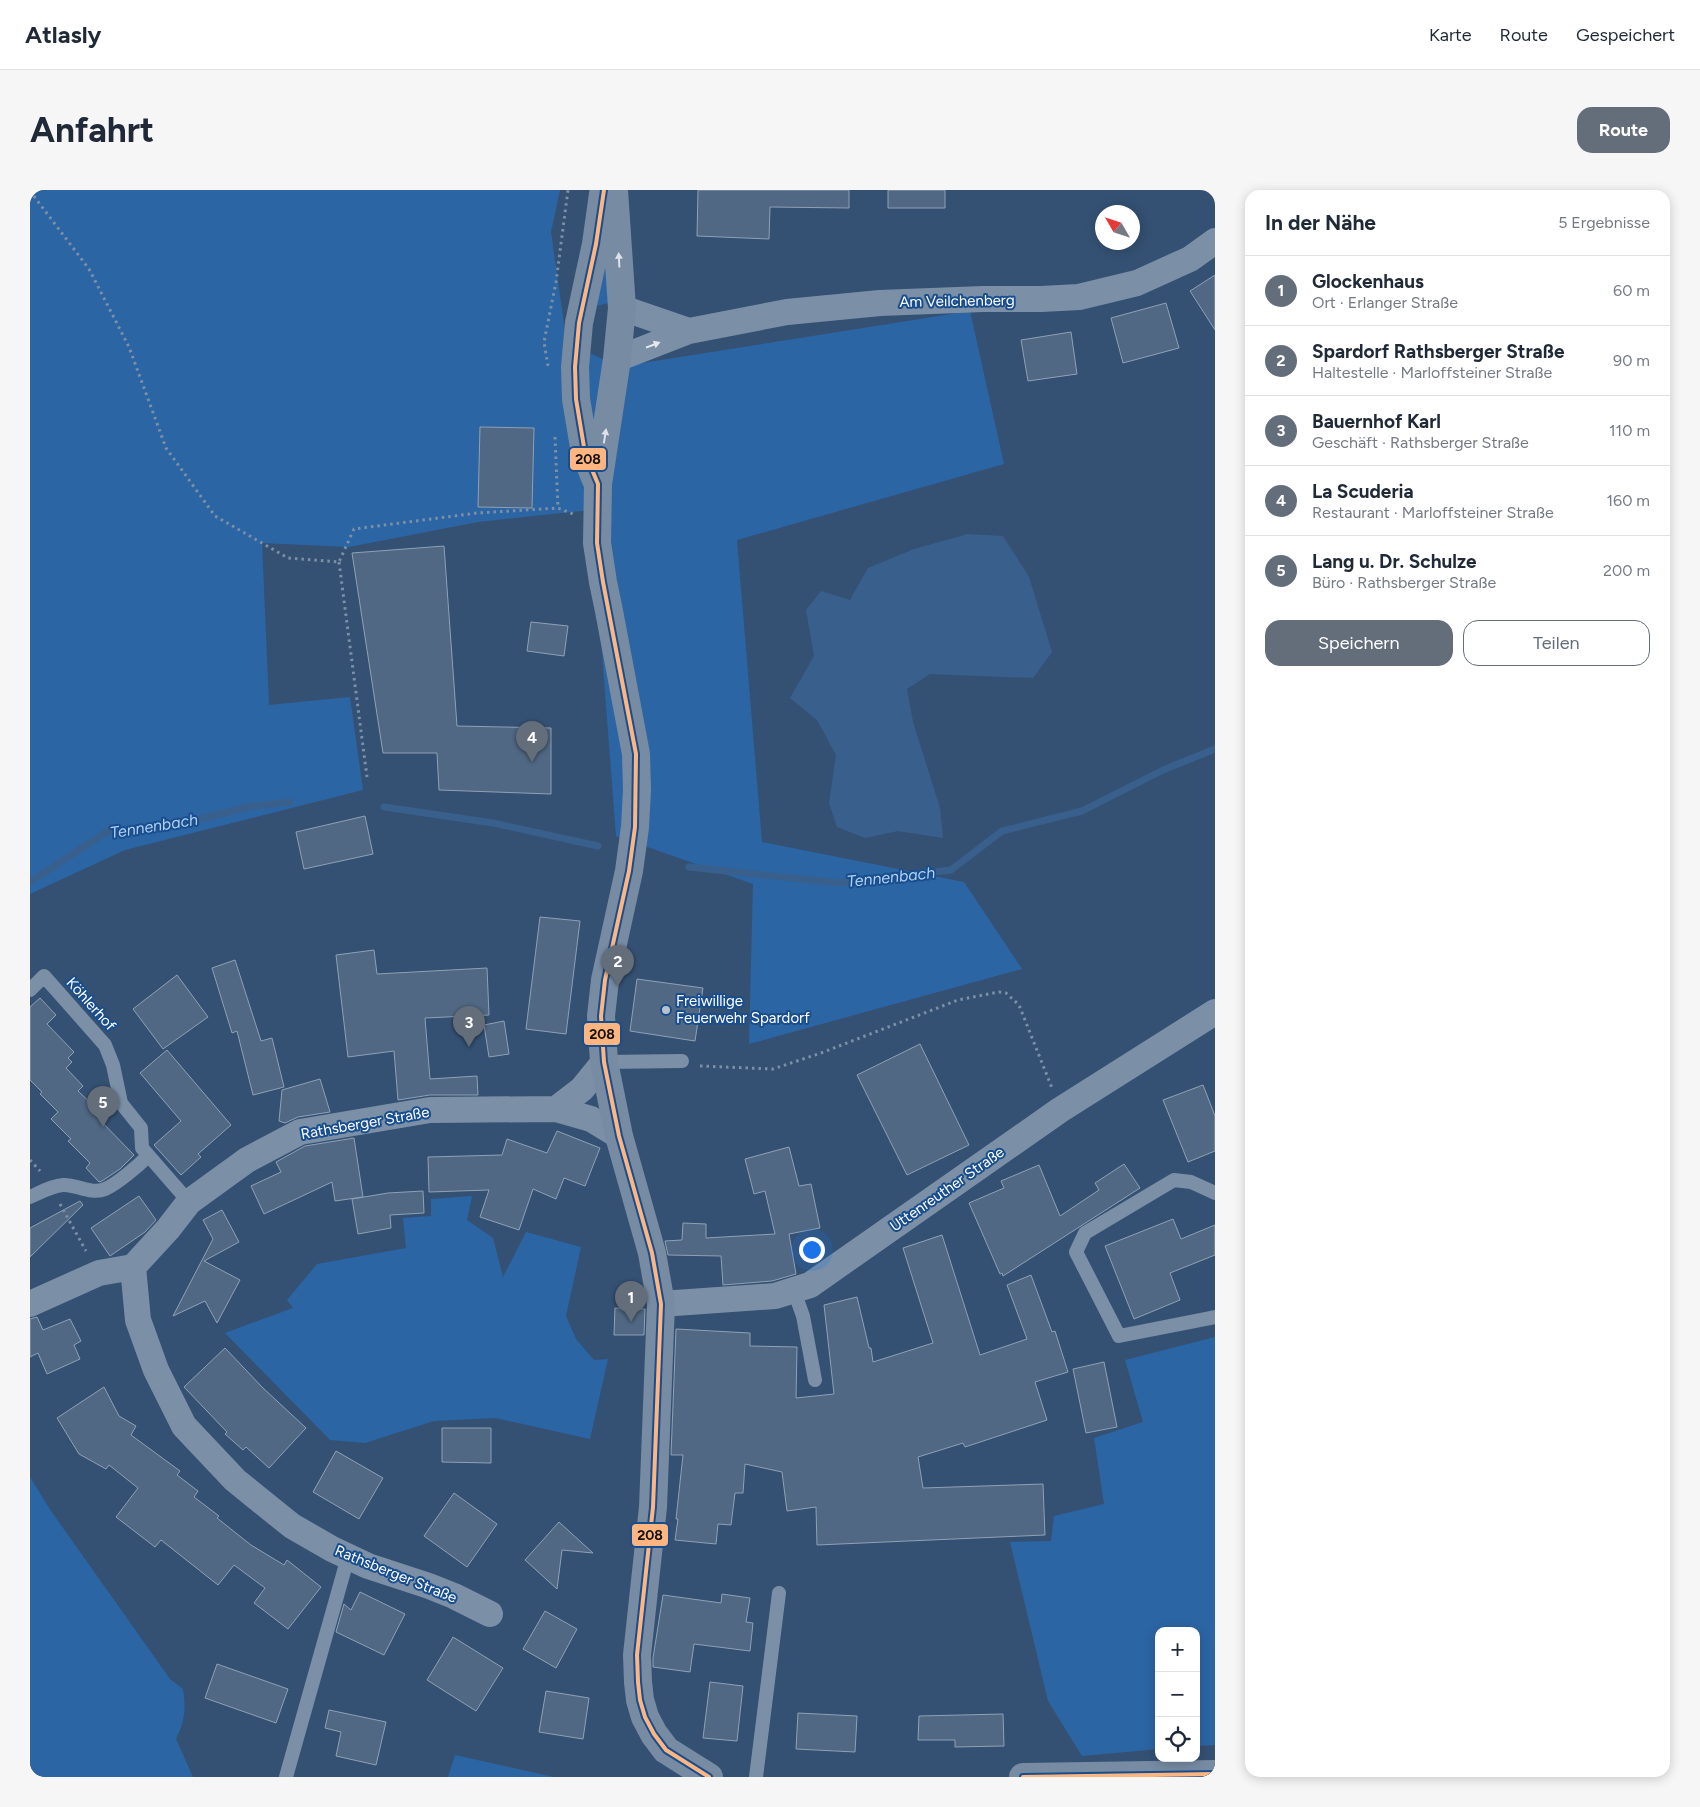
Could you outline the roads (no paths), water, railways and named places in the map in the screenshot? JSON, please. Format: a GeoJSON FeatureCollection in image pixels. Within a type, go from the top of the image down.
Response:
{"type":"FeatureCollection","features":[{"type":"Feature","properties":{"kind":"main road"},"geometry":{"type":"LineString","coordinates":[[598,484],[585,452],[576,399],[575,366],[578,328],[596,244],[604,190]]}},
{"type":"Feature","properties":{"kind":"main road"},"geometry":{"type":"LineString","coordinates":[[614,190],[622,308],[617,359],[598,484],[598,543],[601,573],[636,754],[637,790],[635,828],[629,871],[605,980],[601,1016],[604,1062],[619,1136],[652,1253],[661,1304],[653,1507],[637,1655],[638,1682],[640,1700],[645,1717],[654,1734],[666,1750],[709,1777]]}},
{"type":"Feature","properties":{"kind":"main road"},"geometry":{"type":"LineString","coordinates":[[578,328],[593,313],[622,308]]}},
{"type":"Feature","properties":{"kind":"main road"},"geometry":{"type":"LineString","coordinates":[[578,328],[588,347],[617,359]]}},
{"type":"Feature","properties":{"kind":"main road"},"geometry":{"type":"LineString","coordinates":[[1023,1777],[1215,1774]]}},
{"type":"Feature","properties":{"kind":"street","name":"Am Veilchenberg"},"geometry":{"type":"LineString","coordinates":[[617,359],[689,331],[787,312],[880,303],[1079,297],[1137,283],[1190,260],[1215,241]]}},
{"type":"Feature","properties":{"kind":"street","name":"Am Veilchenberg"},"geometry":{"type":"LineString","coordinates":[[622,308],[689,331]]}},
{"type":"Feature","properties":{"kind":"street","name":"Uttenreuther Straße"},"geometry":{"type":"LineString","coordinates":[[661,1304],[775,1296],[810,1285],[1060,1110],[1214,1015]]}},
{"type":"Feature","properties":{"kind":"street"},"geometry":{"type":"LineString","coordinates":[[556,1109],[582,1090],[604,1062]]}},
{"type":"Feature","properties":{"kind":"street","name":"Rathsberger Straße"},"geometry":{"type":"LineString","coordinates":[[490,1614],[454,1596],[368,1566],[348,1557],[285,1520],[235,1480],[184,1426],[156,1370],[138,1320],[133,1267],[168,1229],[188,1202],[247,1160],[300,1132],[430,1110],[556,1109],[591,1119],[619,1136]]}},
{"type":"Feature","properties":{"kind":"street"},"geometry":{"type":"LineString","coordinates":[[30,1304],[99,1273],[133,1267]]}},
{"type":"Feature","properties":{"kind":"lane","name":"Köhlerhof"},"geometry":{"type":"LineString","coordinates":[[30,990],[44,976],[105,1045],[113,1065],[121,1103],[141,1128],[142,1148],[188,1202]]}},
{"type":"Feature","properties":{"kind":"lane"},"geometry":{"type":"LineString","coordinates":[[604,1062],[682,1060]]}},
{"type":"Feature","properties":{"kind":"lane"},"geometry":{"type":"LineString","coordinates":[[30,1197],[52,1187],[65,1185],[87,1190],[104,1190],[138,1166],[148,1156]]}},
{"type":"Feature","properties":{"kind":"lane"},"geometry":{"type":"LineString","coordinates":[[1215,1194],[1191,1182],[1174,1180],[1085,1233],[1076,1252],[1119,1336],[1215,1317]]}},
{"type":"Feature","properties":{"kind":"lane"},"geometry":{"type":"LineString","coordinates":[[794,1290],[803,1316],[815,1380]]}},
{"type":"Feature","properties":{"kind":"lane"},"geometry":{"type":"LineString","coordinates":[[286,1777],[348,1557]]}},
{"type":"Feature","properties":{"kind":"lane"},"geometry":{"type":"LineString","coordinates":[[756,1777],[779,1592]]}},
{"type":"Feature","properties":{"kind":"waterway","name":"Tennenbach"},"geometry":{"type":"LineString","coordinates":[[689,867],[839,883],[951,870],[1002,831],[1082,811],[1163,770],[1215,749]]}},
{"type":"Feature","properties":{"kind":"waterway","name":"Tennenbach"},"geometry":{"type":"LineString","coordinates":[[30,882],[108,831],[139,831],[172,826],[248,807],[290,802]]}},
{"type":"Feature","properties":{"kind":"waterway","name":"Tennenbach"},"geometry":{"type":"LineString","coordinates":[[384,807],[493,823],[598,846]]}},
{"type":"Feature","properties":{"kind":"place","name":"La Scuderia"},"geometry":{"type":"Point","coordinates":[532,762]}},
{"type":"Feature","properties":{"kind":"place","name":"Spardorf Rathsberger Straße"},"geometry":{"type":"Point","coordinates":[618,986]}},
{"type":"Feature","properties":{"kind":"place","name":"Freiwillige Feuerwehr Spardorf"},"geometry":{"type":"Point","coordinates":[666,1010]}},
{"type":"Feature","properties":{"kind":"place","name":"Bauernhof Karl"},"geometry":{"type":"Point","coordinates":[469,1047]}},
{"type":"Feature","properties":{"kind":"place","name":"Lang u. Dr. Schulze"},"geometry":{"type":"Point","coordinates":[103,1127]}},
{"type":"Feature","properties":{"kind":"place","name":"Glockenhaus"},"geometry":{"type":"Point","coordinates":[631,1322]}}]}
